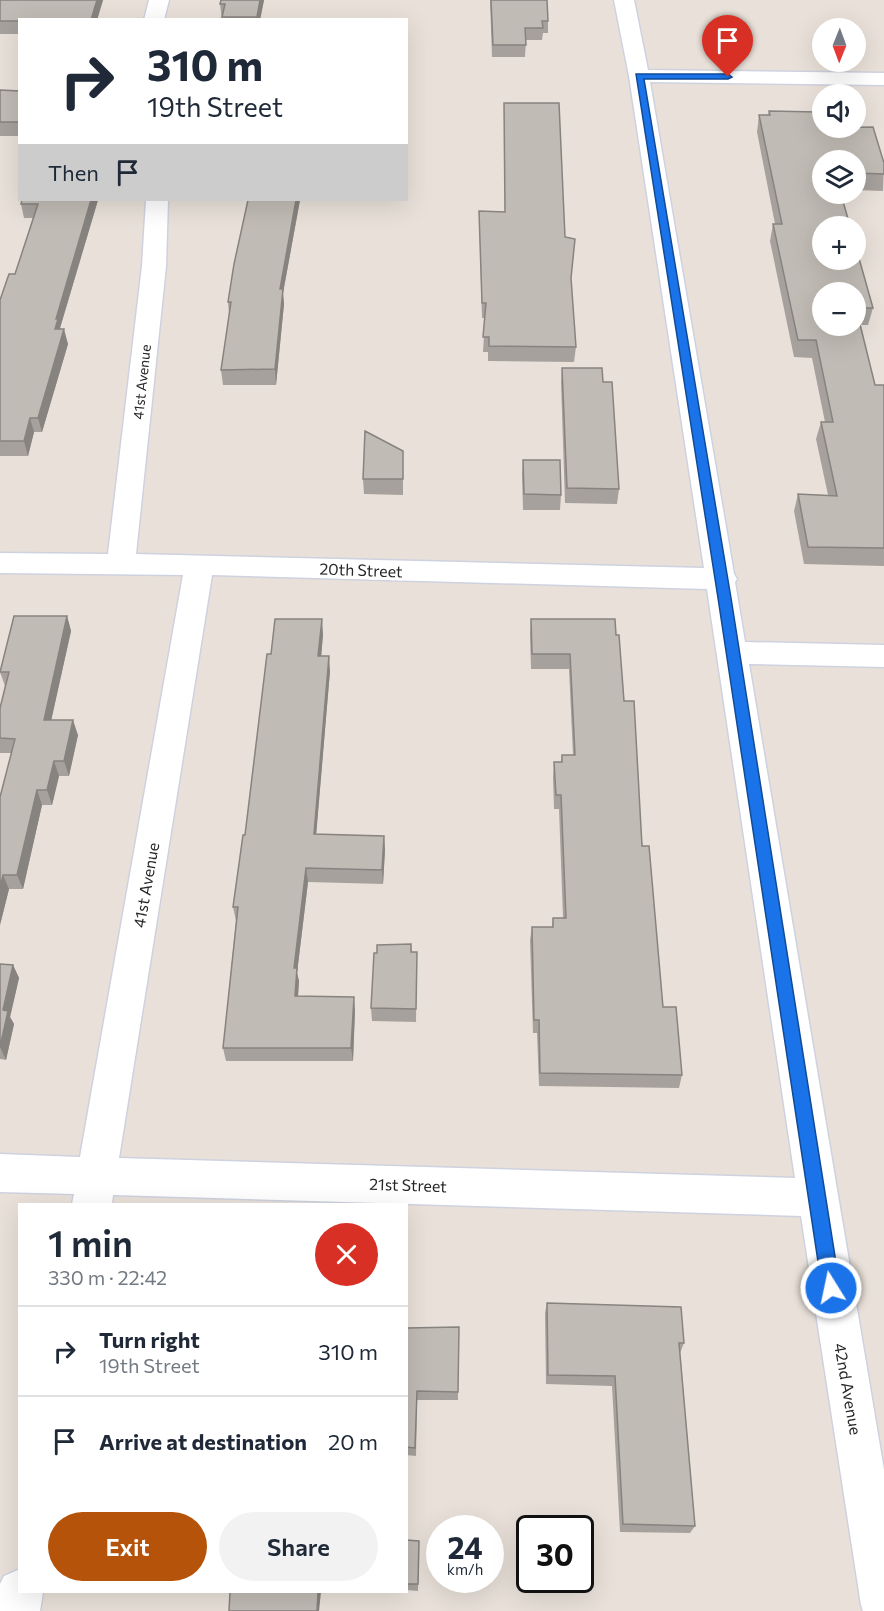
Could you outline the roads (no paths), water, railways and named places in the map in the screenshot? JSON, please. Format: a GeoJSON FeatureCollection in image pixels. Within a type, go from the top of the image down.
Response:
{"type":"FeatureCollection","features":[{"type":"Feature","properties":{"kind":"street"},"geometry":{"type":"LineString","coordinates":[[154,18],[159,0]]}},
{"type":"Feature","properties":{"kind":"street","name":"42nd Avenue"},"geometry":{"type":"LineString","coordinates":[[624,0],[639,76],[722,579],[816,1198],[884,1605]]}},
{"type":"Feature","properties":{"kind":"street"},"geometry":{"type":"LineString","coordinates":[[639,76],[884,79]]}},
{"type":"Feature","properties":{"kind":"street","name":"41st Avenue"},"geometry":{"type":"LineString","coordinates":[[121,565],[154,266],[157,201]]}},
{"type":"Feature","properties":{"kind":"street","name":"20th Street"},"geometry":{"type":"LineString","coordinates":[[0,563],[199,565],[722,579]]}},
{"type":"Feature","properties":{"kind":"street","name":"41st Avenue"},"geometry":{"type":"LineString","coordinates":[[94,1189],[199,565]]}},
{"type":"Feature","properties":{"kind":"street"},"geometry":{"type":"LineString","coordinates":[[733,653],[884,656]]}},
{"type":"Feature","properties":{"kind":"street","name":"21st Street"},"geometry":{"type":"LineString","coordinates":[[0,1173],[94,1189],[816,1198]]}},
{"type":"Feature","properties":{"kind":"street"},"geometry":{"type":"LineString","coordinates":[[17,1611],[20,1593]]}}]}
